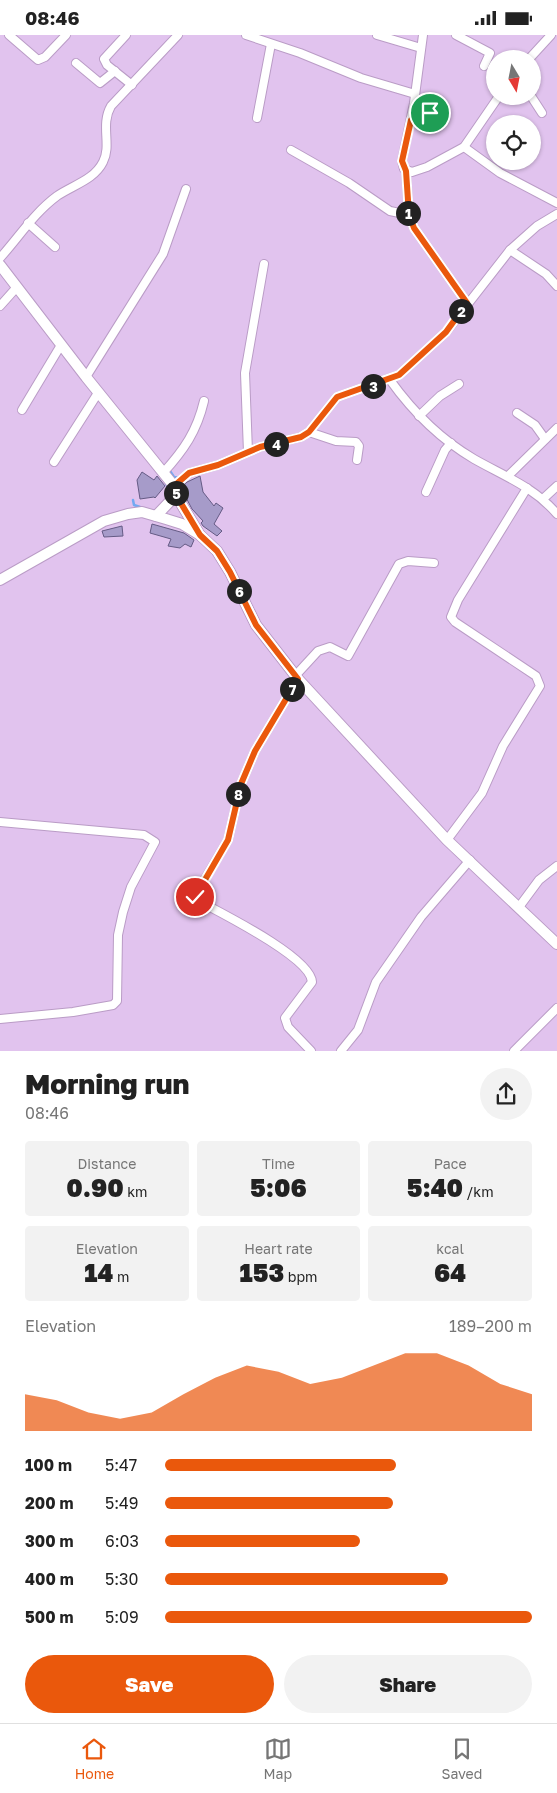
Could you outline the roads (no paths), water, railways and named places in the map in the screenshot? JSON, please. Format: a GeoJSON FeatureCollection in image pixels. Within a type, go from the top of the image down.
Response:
{"type":"FeatureCollection","features":[{"type":"Feature","properties":{"kind":"street"},"geometry":{"type":"LineString","coordinates":[[10,35],[38,60],[45,57],[66,35]]}},
{"type":"Feature","properties":{"kind":"street"},"geometry":{"type":"LineString","coordinates":[[126,35],[105,56],[105,63],[132,85]]}},
{"type":"Feature","properties":{"kind":"street"},"geometry":{"type":"LineString","coordinates":[[0,258],[28,223],[57,197],[89,177],[98,169],[104,161],[106,148],[105,116],[111,107],[178,35]]}},
{"type":"Feature","properties":{"kind":"street"},"geometry":{"type":"LineString","coordinates":[[246,35],[271,45],[300,53],[361,78],[415,94]]}},
{"type":"Feature","properties":{"kind":"street"},"geometry":{"type":"LineString","coordinates":[[377,35],[421,49]]}},
{"type":"Feature","properties":{"kind":"street"},"geometry":{"type":"LineString","coordinates":[[423,35],[411,120],[402,161],[406,171],[409,215],[414,228],[467,303]]}},
{"type":"Feature","properties":{"kind":"street"},"geometry":{"type":"LineString","coordinates":[[456,35],[490,53],[484,66]]}},
{"type":"Feature","properties":{"kind":"street"},"geometry":{"type":"LineString","coordinates":[[535,50],[551,35]]}},
{"type":"Feature","properties":{"kind":"street"},"geometry":{"type":"LineString","coordinates":[[257,118],[271,45]]}},
{"type":"Feature","properties":{"kind":"street"},"geometry":{"type":"LineString","coordinates":[[76,63],[100,83],[115,71]]}},
{"type":"Feature","properties":{"kind":"street"},"geometry":{"type":"LineString","coordinates":[[406,171],[412,172],[427,167],[464,147],[493,105]]}},
{"type":"Feature","properties":{"kind":"street"},"geometry":{"type":"LineString","coordinates":[[537,105],[542,113]]}},
{"type":"Feature","properties":{"kind":"street"},"geometry":{"type":"LineString","coordinates":[[464,147],[500,173],[557,203]]}},
{"type":"Feature","properties":{"kind":"street"},"geometry":{"type":"LineString","coordinates":[[291,150],[349,183],[390,211],[409,215]]}},
{"type":"Feature","properties":{"kind":"street"},"geometry":{"type":"LineString","coordinates":[[86,377],[163,254],[186,189]]}},
{"type":"Feature","properties":{"kind":"street"},"geometry":{"type":"LineString","coordinates":[[156,516],[189,473],[218,465],[248,452],[301,437],[309,432],[337,397],[390,380],[399,375],[434,343],[510,251],[537,226],[557,213]]}},
{"type":"Feature","properties":{"kind":"street"},"geometry":{"type":"LineString","coordinates":[[28,223],[55,247]]}},
{"type":"Feature","properties":{"kind":"street"},"geometry":{"type":"LineString","coordinates":[[510,251],[546,274],[557,286]]}},
{"type":"Feature","properties":{"kind":"street"},"geometry":{"type":"LineString","coordinates":[[248,452],[245,373],[264,264]]}},
{"type":"Feature","properties":{"kind":"street"},"geometry":{"type":"LineString","coordinates":[[0,265],[98,393],[163,473],[200,535]]}},
{"type":"Feature","properties":{"kind":"street"},"geometry":{"type":"LineString","coordinates":[[0,306],[18,287]]}},
{"type":"Feature","properties":{"kind":"street"},"geometry":{"type":"LineString","coordinates":[[22,410],[61,345]]}},
{"type":"Feature","properties":{"kind":"street"},"geometry":{"type":"LineString","coordinates":[[390,380],[419,416],[451,443],[475,459],[508,475],[544,498],[557,514]]}},
{"type":"Feature","properties":{"kind":"street"},"geometry":{"type":"LineString","coordinates":[[419,416],[440,396],[458,384]]}},
{"type":"Feature","properties":{"kind":"street"},"geometry":{"type":"LineString","coordinates":[[54,462],[98,393]]}},
{"type":"Feature","properties":{"kind":"street"},"geometry":{"type":"LineString","coordinates":[[163,473],[184,450],[194,435],[204,401]]}},
{"type":"Feature","properties":{"kind":"street"},"geometry":{"type":"LineString","coordinates":[[517,413],[535,425],[545,439]]}},
{"type":"Feature","properties":{"kind":"street"},"geometry":{"type":"LineString","coordinates":[[508,475],[557,428]]}},
{"type":"Feature","properties":{"kind":"street"},"geometry":{"type":"LineString","coordinates":[[309,432],[336,441],[356,442],[359,446],[357,460]]}},
{"type":"Feature","properties":{"kind":"street"},"geometry":{"type":"LineString","coordinates":[[426,493],[445,450],[451,443]]}},
{"type":"Feature","properties":{"kind":"street"},"geometry":{"type":"LineString","coordinates":[[544,498],[557,486]]}},
{"type":"Feature","properties":{"kind":"street"},"geometry":{"type":"LineString","coordinates":[[447,840],[482,793],[504,747],[540,686],[536,676],[451,617],[458,600],[527,488]]}},
{"type":"Feature","properties":{"kind":"street"},"geometry":{"type":"LineString","coordinates":[[0,580],[104,521],[142,512],[182,525],[200,535],[217,551],[230,572],[256,625],[296,678],[447,840],[557,944]]}},
{"type":"Feature","properties":{"kind":"street"},"geometry":{"type":"LineString","coordinates":[[311,1051],[286,1023],[286,1018],[312,983],[310,975],[278,945],[254,929],[197,900],[195,897],[228,840],[241,784],[255,751],[296,678],[318,651],[330,647],[348,656],[400,564],[408,561],[434,563]]}},
{"type":"Feature","properties":{"kind":"street"},"geometry":{"type":"LineString","coordinates":[[0,823],[144,835],[155,842],[131,887],[123,912],[118,935],[119,985],[117,1001],[112,1005],[73,1012],[0,1019]]}},
{"type":"Feature","properties":{"kind":"street"},"geometry":{"type":"LineString","coordinates":[[341,1051],[358,1030],[376,982],[421,917],[470,860]]}},
{"type":"Feature","properties":{"kind":"street"},"geometry":{"type":"LineString","coordinates":[[519,907],[539,880],[557,866]]}},
{"type":"Feature","properties":{"kind":"street"},"geometry":{"type":"LineString","coordinates":[[514,1051],[557,1008]]}},
{"type":"Feature","properties":{"kind":"lane"},"geometry":{"type":"LineString","coordinates":[[411,120],[427,119],[434,97]]}},
{"type":"Feature","properties":{"kind":"waterway"},"geometry":{"type":"LineString","coordinates":[[170,471],[174,477],[179,478]]}},
{"type":"Feature","properties":{"kind":"waterway"},"geometry":{"type":"LineString","coordinates":[[166,484],[170,490],[168,495]]}},
{"type":"Feature","properties":{"kind":"waterway"},"geometry":{"type":"LineString","coordinates":[[133,500],[134,505],[140,507]]}}]}
